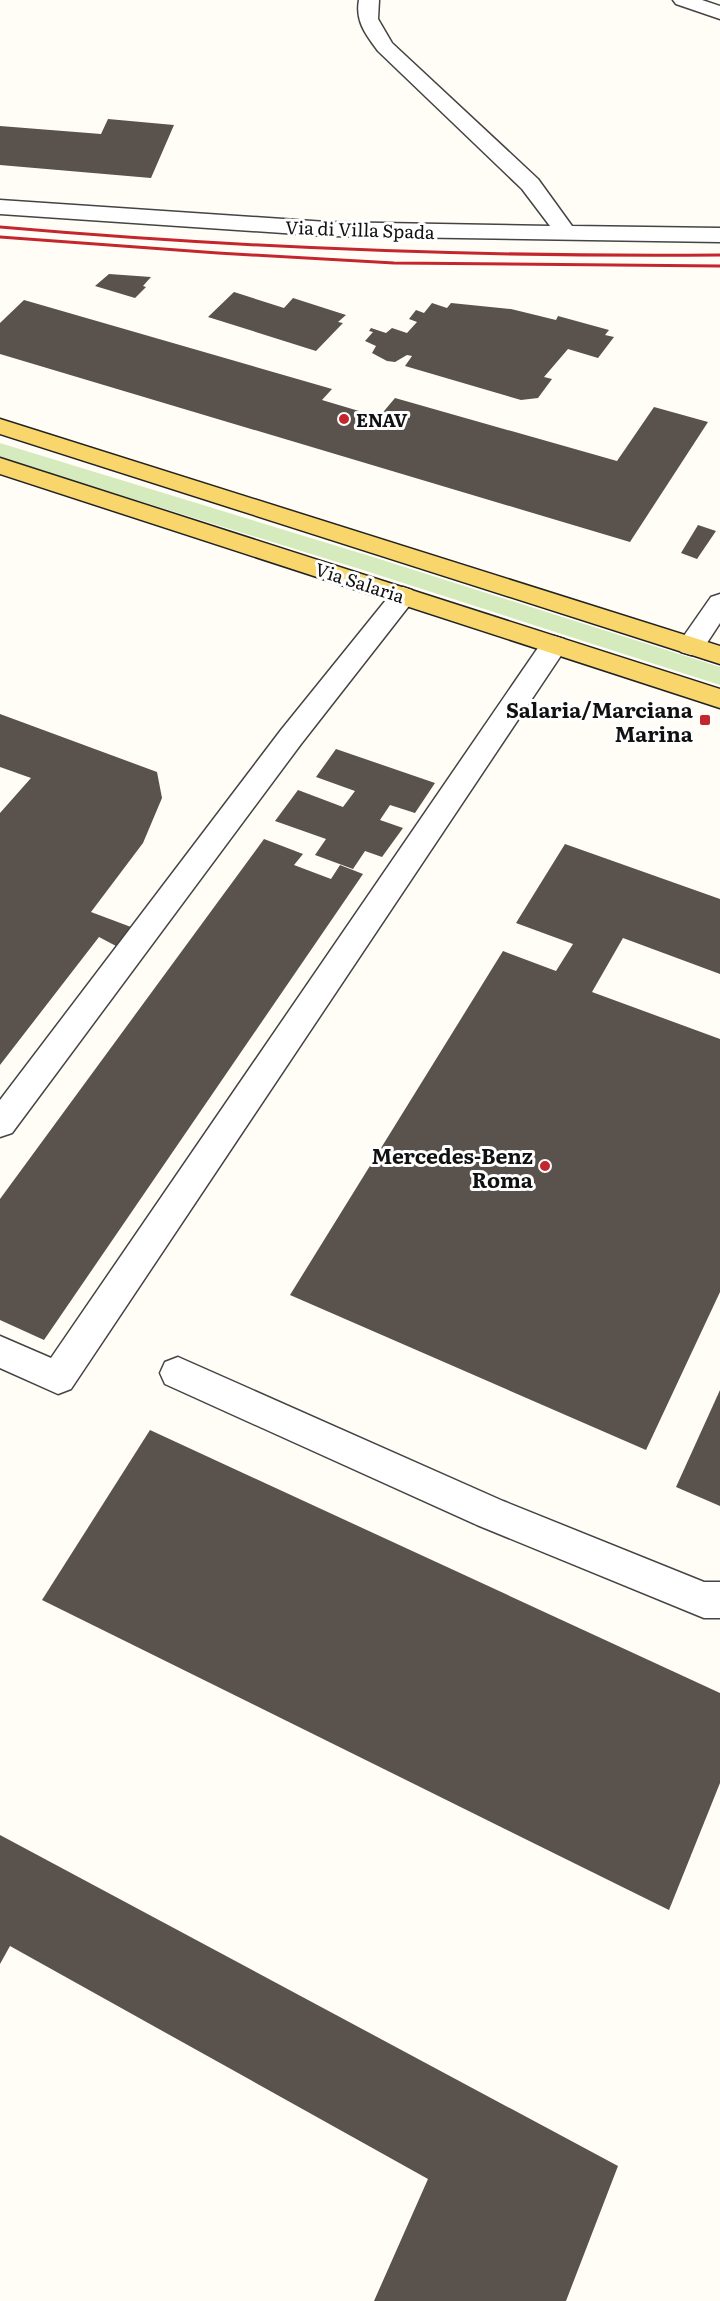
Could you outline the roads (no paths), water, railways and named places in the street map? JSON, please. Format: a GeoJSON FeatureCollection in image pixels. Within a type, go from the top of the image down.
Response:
{"type":"FeatureCollection","features":[{"type":"Feature","properties":{"kind":"main road","name":"Via Salaria"},"geometry":{"type":"LineString","coordinates":[[0,426],[720,655]]}},
{"type":"Feature","properties":{"kind":"main road","name":"Via Salaria"},"geometry":{"type":"LineString","coordinates":[[0,466],[720,699]]}},
{"type":"Feature","properties":{"kind":"street"},"geometry":{"type":"LineString","coordinates":[[369,0],[366,13],[369,25],[385,47],[530,184],[567,234]]}},
{"type":"Feature","properties":{"kind":"street"},"geometry":{"type":"LineString","coordinates":[[683,0],[720,13]]}},
{"type":"Feature","properties":{"kind":"street","name":"Via di Villa Spada"},"geometry":{"type":"LineString","coordinates":[[0,207],[327,229],[720,235]]}},
{"type":"Feature","properties":{"kind":"street"},"geometry":{"type":"LineString","coordinates":[[0,1124],[291,737],[403,596]]}},
{"type":"Feature","properties":{"kind":"street"},"geometry":{"type":"LineString","coordinates":[[691,646],[720,603]]}},
{"type":"Feature","properties":{"kind":"street"},"geometry":{"type":"LineString","coordinates":[[0,1351],[58,1378],[554,645]]}},
{"type":"Feature","properties":{"kind":"street"},"geometry":{"type":"LineString","coordinates":[[178,1373],[490,1513],[704,1600],[720,1600]]}},
{"type":"Feature","properties":{"kind":"railway"},"geometry":{"type":"LineString","coordinates":[[0,227],[180,241],[360,250],[720,255]]}},
{"type":"Feature","properties":{"kind":"railway"},"geometry":{"type":"LineString","coordinates":[[0,237],[394,263],[720,266]]}},
{"type":"Feature","properties":{"kind":"place","name":"ENAV"},"geometry":{"type":"Point","coordinates":[344,419]}},
{"type":"Feature","properties":{"kind":"place","name":"Salaria/Marciana Marina"},"geometry":{"type":"Point","coordinates":[705,720]}},
{"type":"Feature","properties":{"kind":"place","name":"Mercedes-Benz Roma"},"geometry":{"type":"Point","coordinates":[545,1166]}}]}
